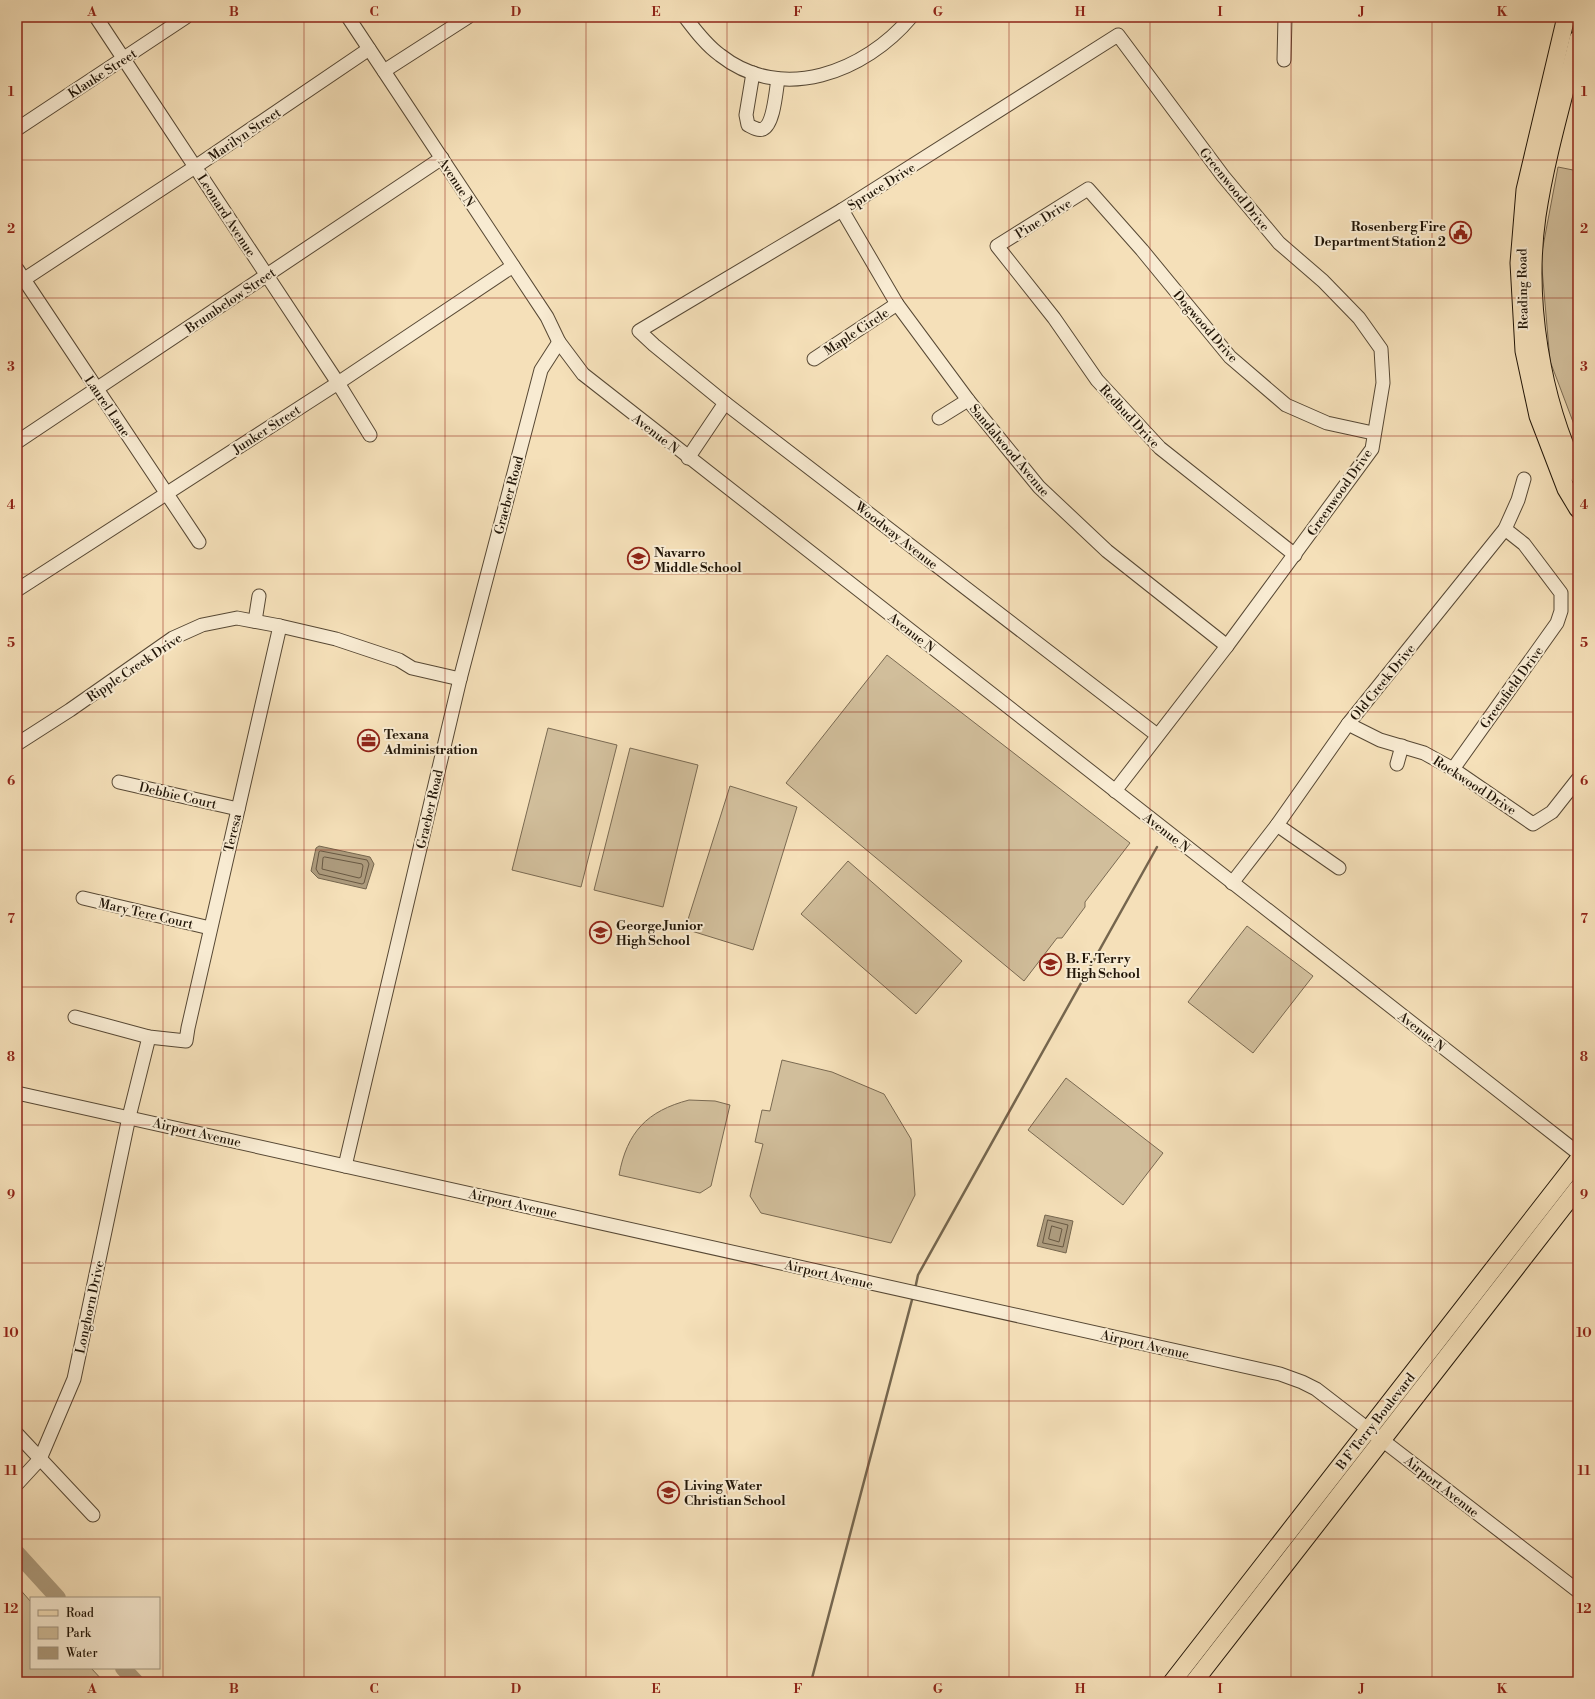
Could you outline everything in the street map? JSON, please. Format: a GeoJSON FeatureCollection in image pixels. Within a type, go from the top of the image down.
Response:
{"type":"FeatureCollection","features":[{"type":"Feature","properties":{"kind":"main road","name":"Reading Road"},"geometry":{"type":"LineString","coordinates":[[1566,17],[1546,136],[1533,264],[1535,310],[1544,375],[1554,413],[1578,475]]}},
{"type":"Feature","properties":{"kind":"main road","name":"Reading Road"},"geometry":{"type":"LineString","coordinates":[[1578,39],[1546,136],[1525,190],[1519,263],[1524,351],[1538,416],[1566,489],[1578,509]]}},
{"type":"Feature","properties":{"kind":"main road","name":"B F Terry Boulevard"},"geometry":{"type":"LineString","coordinates":[[1172,1682],[1578,1160]]}},
{"type":"Feature","properties":{"kind":"main road","name":"B F Terry Boulevard"},"geometry":{"type":"LineString","coordinates":[[1194,1682],[1578,1188]]}},
{"type":"Feature","properties":{"kind":"street","name":"Leonard Avenue"},"geometry":{"type":"LineString","coordinates":[[96,17],[338,383],[370,435]]}},
{"type":"Feature","properties":{"kind":"street","name":"Klauke Street"},"geometry":{"type":"LineString","coordinates":[[17,129],[186,17]]}},
{"type":"Feature","properties":{"kind":"street","name":"Avenue N"},"geometry":{"type":"LineString","coordinates":[[348,17],[547,317],[559,342],[583,374],[688,458],[1578,1153]]}},
{"type":"Feature","properties":{"kind":"street"},"geometry":{"type":"LineString","coordinates":[[384,71],[468,17]]}},
{"type":"Feature","properties":{"kind":"street"},"geometry":{"type":"LineString","coordinates":[[685,17],[700,36],[720,55],[741,68],[753,73],[778,79],[800,79],[824,75],[846,66],[882,46],[900,30],[911,17]]}},
{"type":"Feature","properties":{"kind":"street"},"geometry":{"type":"LineString","coordinates":[[1284,60],[1285,17]]}},
{"type":"Feature","properties":{"kind":"street","name":"Spruce Drive"},"geometry":{"type":"LineString","coordinates":[[640,331],[842,210],[1118,35]]}},
{"type":"Feature","properties":{"kind":"street","name":"Greenwood Drive"},"geometry":{"type":"LineString","coordinates":[[1115,791],[1227,646],[1372,449],[1373,433],[1383,383],[1381,349],[1359,318],[1322,281],[1279,243],[1223,176],[1118,35]]}},
{"type":"Feature","properties":{"kind":"street","name":"Marilyn Street"},"geometry":{"type":"LineString","coordinates":[[19,277],[195,167],[369,49]]}},
{"type":"Feature","properties":{"kind":"street"},"geometry":{"type":"LineString","coordinates":[[753,73],[746,116],[748,125],[755,129],[762,129],[768,125],[771,118],[778,79]]}},
{"type":"Feature","properties":{"kind":"street","name":"Brumbelow Street"},"geometry":{"type":"LineString","coordinates":[[17,442],[442,158]]}},
{"type":"Feature","properties":{"kind":"street","name":"Dogwood Drive"},"geometry":{"type":"LineString","coordinates":[[1088,189],[1142,250],[1230,357],[1286,405],[1327,423],[1373,433]]}},
{"type":"Feature","properties":{"kind":"street","name":"Pine Drive"},"geometry":{"type":"LineString","coordinates":[[997,246],[1088,189]]}},
{"type":"Feature","properties":{"kind":"street","name":"Sandalwood Avenue"},"geometry":{"type":"LineString","coordinates":[[842,210],[897,304],[968,400],[1039,487],[1101,546],[1227,646]]}},
{"type":"Feature","properties":{"kind":"street","name":"Redbud Drive"},"geometry":{"type":"LineString","coordinates":[[997,246],[1054,318],[1097,380],[1160,448],[1295,555]]}},
{"type":"Feature","properties":{"kind":"street","name":"Junker Street"},"geometry":{"type":"LineString","coordinates":[[17,590],[338,383],[513,266]]}},
{"type":"Feature","properties":{"kind":"street","name":"Laurel Lane"},"geometry":{"type":"LineString","coordinates":[[19,277],[97,388],[199,542]]}},
{"type":"Feature","properties":{"kind":"street","name":"Maple Circle"},"geometry":{"type":"LineString","coordinates":[[814,359],[897,304]]}},
{"type":"Feature","properties":{"kind":"street","name":"Woodway Avenue"},"geometry":{"type":"LineString","coordinates":[[640,331],[725,403],[1157,735]]}},
{"type":"Feature","properties":{"kind":"street","name":"Graeber Road"},"geometry":{"type":"LineString","coordinates":[[345,1166],[457,678],[541,370],[559,342]]}},
{"type":"Feature","properties":{"kind":"street"},"geometry":{"type":"LineString","coordinates":[[939,418],[968,400]]}},
{"type":"Feature","properties":{"kind":"street"},"geometry":{"type":"LineString","coordinates":[[688,458],[725,403]]}},
{"type":"Feature","properties":{"kind":"street","name":"Old Creek Drive"},"geometry":{"type":"LineString","coordinates":[[1232,883],[1277,825],[1348,724],[1505,529],[1518,500],[1524,479]]}},
{"type":"Feature","properties":{"kind":"street","name":"Greenfield Drive"},"geometry":{"type":"LineString","coordinates":[[1453,769],[1557,623],[1561,611],[1561,592],[1524,544],[1505,529]]}},
{"type":"Feature","properties":{"kind":"street"},"geometry":{"type":"LineString","coordinates":[[255,621],[258,596]]}},
{"type":"Feature","properties":{"kind":"street","name":"Ripple Creek Drive"},"geometry":{"type":"LineString","coordinates":[[17,744],[70,710],[173,638],[202,625],[237,618],[336,639],[399,660],[414,660],[445,667],[457,678]]}},
{"type":"Feature","properties":{"kind":"street","name":"Teresa"},"geometry":{"type":"LineString","coordinates":[[149,1037],[186,1041],[210,928],[280,626]]}},
{"type":"Feature","properties":{"kind":"street","name":"Rockwood Drive"},"geometry":{"type":"LineString","coordinates":[[1348,724],[1380,740],[1424,753],[1453,769],[1533,824],[1552,812],[1578,779]]}},
{"type":"Feature","properties":{"kind":"street"},"geometry":{"type":"LineString","coordinates":[[1397,764],[1402,746]]}},
{"type":"Feature","properties":{"kind":"street","name":"Debbie Court"},"geometry":{"type":"LineString","coordinates":[[119,782],[238,809]]}},
{"type":"Feature","properties":{"kind":"street"},"geometry":{"type":"LineString","coordinates":[[1277,825],[1339,868]]}},
{"type":"Feature","properties":{"kind":"street","name":"Mary Tere Court"},"geometry":{"type":"LineString","coordinates":[[83,898],[210,928]]}},
{"type":"Feature","properties":{"kind":"street"},"geometry":{"type":"LineString","coordinates":[[75,1018],[149,1037]]}},
{"type":"Feature","properties":{"kind":"street","name":"Longhorn Drive"},"geometry":{"type":"LineString","coordinates":[[17,1484],[40,1459],[74,1379],[129,1117],[149,1037]]}},
{"type":"Feature","properties":{"kind":"street","name":"Airport Avenue"},"geometry":{"type":"LineString","coordinates":[[17,1093],[1280,1374],[1316,1389],[1578,1591]]}},
{"type":"Feature","properties":{"kind":"street"},"geometry":{"type":"LineString","coordinates":[[17,1434],[93,1515]]}},
{"type":"Feature","properties":{"kind":"green space"},"geometry":{"type":"Polygon","coordinates":[[[1558,167],[1578,171],[1578,435],[1550,361],[1541,257],[1558,167]]]}},
{"type":"Feature","properties":{"kind":"green space"},"geometry":{"type":"Polygon","coordinates":[[[887,655],[1130,843],[1085,902],[1085,907],[1062,938],[1057,938],[1024,981],[786,783],[887,655]]]}},
{"type":"Feature","properties":{"kind":"green space"},"geometry":{"type":"Polygon","coordinates":[[[548,728],[617,745],[581,887],[512,870],[548,728]]]}},
{"type":"Feature","properties":{"kind":"green space"},"geometry":{"type":"Polygon","coordinates":[[[630,748],[698,765],[663,907],[594,890],[630,748]]]}},
{"type":"Feature","properties":{"kind":"green space"},"geometry":{"type":"Polygon","coordinates":[[[730,786],[797,807],[753,950],[685,929],[730,786]]]}},
{"type":"Feature","properties":{"kind":"green space"},"geometry":{"type":"Polygon","coordinates":[[[848,861],[962,961],[916,1014],[801,914],[848,861]]]}},
{"type":"Feature","properties":{"kind":"green space"},"geometry":{"type":"Polygon","coordinates":[[[1247,926],[1313,976],[1253,1053],[1188,1002],[1247,926]]]}},
{"type":"Feature","properties":{"kind":"green space"},"geometry":{"type":"Polygon","coordinates":[[[782,1060],[832,1072],[884,1094],[911,1139],[915,1195],[891,1243],[761,1213],[750,1196],[763,1144],[755,1142],[762,1110],[770,1111],[782,1060]]]}},
{"type":"Feature","properties":{"kind":"green space"},"geometry":{"type":"Polygon","coordinates":[[[1066,1078],[1163,1153],[1123,1205],[1028,1130],[1066,1078]]]}},
{"type":"Feature","properties":{"kind":"green space"},"geometry":{"type":"Polygon","coordinates":[[[689,1100],[715,1101],[730,1105],[711,1186],[700,1193],[619,1175],[627,1147],[641,1126],[661,1110],[689,1100]]]}},
{"type":"Feature","properties":{"kind":"green space"},"geometry":{"type":"Polygon","coordinates":[[[17,1586],[30,1601],[30,1669],[92,1669],[104,1682],[17,1682],[17,1586]]]}},
{"type":"Feature","properties":{"kind":"water"},"geometry":{"type":"Polygon","coordinates":[[[319,846],[370,857],[374,864],[366,889],[318,878],[311,871],[316,848],[319,846]]]}},
{"type":"Feature","properties":{"kind":"water"},"geometry":{"type":"Polygon","coordinates":[[[1045,1215],[1073,1221],[1066,1253],[1037,1246],[1045,1215]]]}},
{"type":"Feature","properties":{"kind":"waterway"},"geometry":{"type":"LineString","coordinates":[[915,1289],[918,1275],[1157,847]]}},
{"type":"Feature","properties":{"kind":"waterway"},"geometry":{"type":"LineString","coordinates":[[811,1682],[913,1296]]}},
{"type":"Feature","properties":{"kind":"waterway"},"geometry":{"type":"LineString","coordinates":[[17,1553],[57,1597]]}},
{"type":"Feature","properties":{"kind":"waterway"},"geometry":{"type":"LineString","coordinates":[[124,1669],[136,1682]]}},
{"type":"Feature","properties":{"kind":"place","name":"Rosenberg Fire Department Station 2"},"geometry":{"type":"Point","coordinates":[1461,233]}},
{"type":"Feature","properties":{"kind":"place","name":"Navarro Middle School"},"geometry":{"type":"Point","coordinates":[638,559]}},
{"type":"Feature","properties":{"kind":"place","name":"Texana Administration"},"geometry":{"type":"Point","coordinates":[369,741]}},
{"type":"Feature","properties":{"kind":"place","name":"George Junior High School"},"geometry":{"type":"Point","coordinates":[601,932]}},
{"type":"Feature","properties":{"kind":"place","name":"B. F. Terry High School"},"geometry":{"type":"Point","coordinates":[1051,965]}},
{"type":"Feature","properties":{"kind":"place","name":"Living Water Christian School"},"geometry":{"type":"Point","coordinates":[668,1492]}}]}
